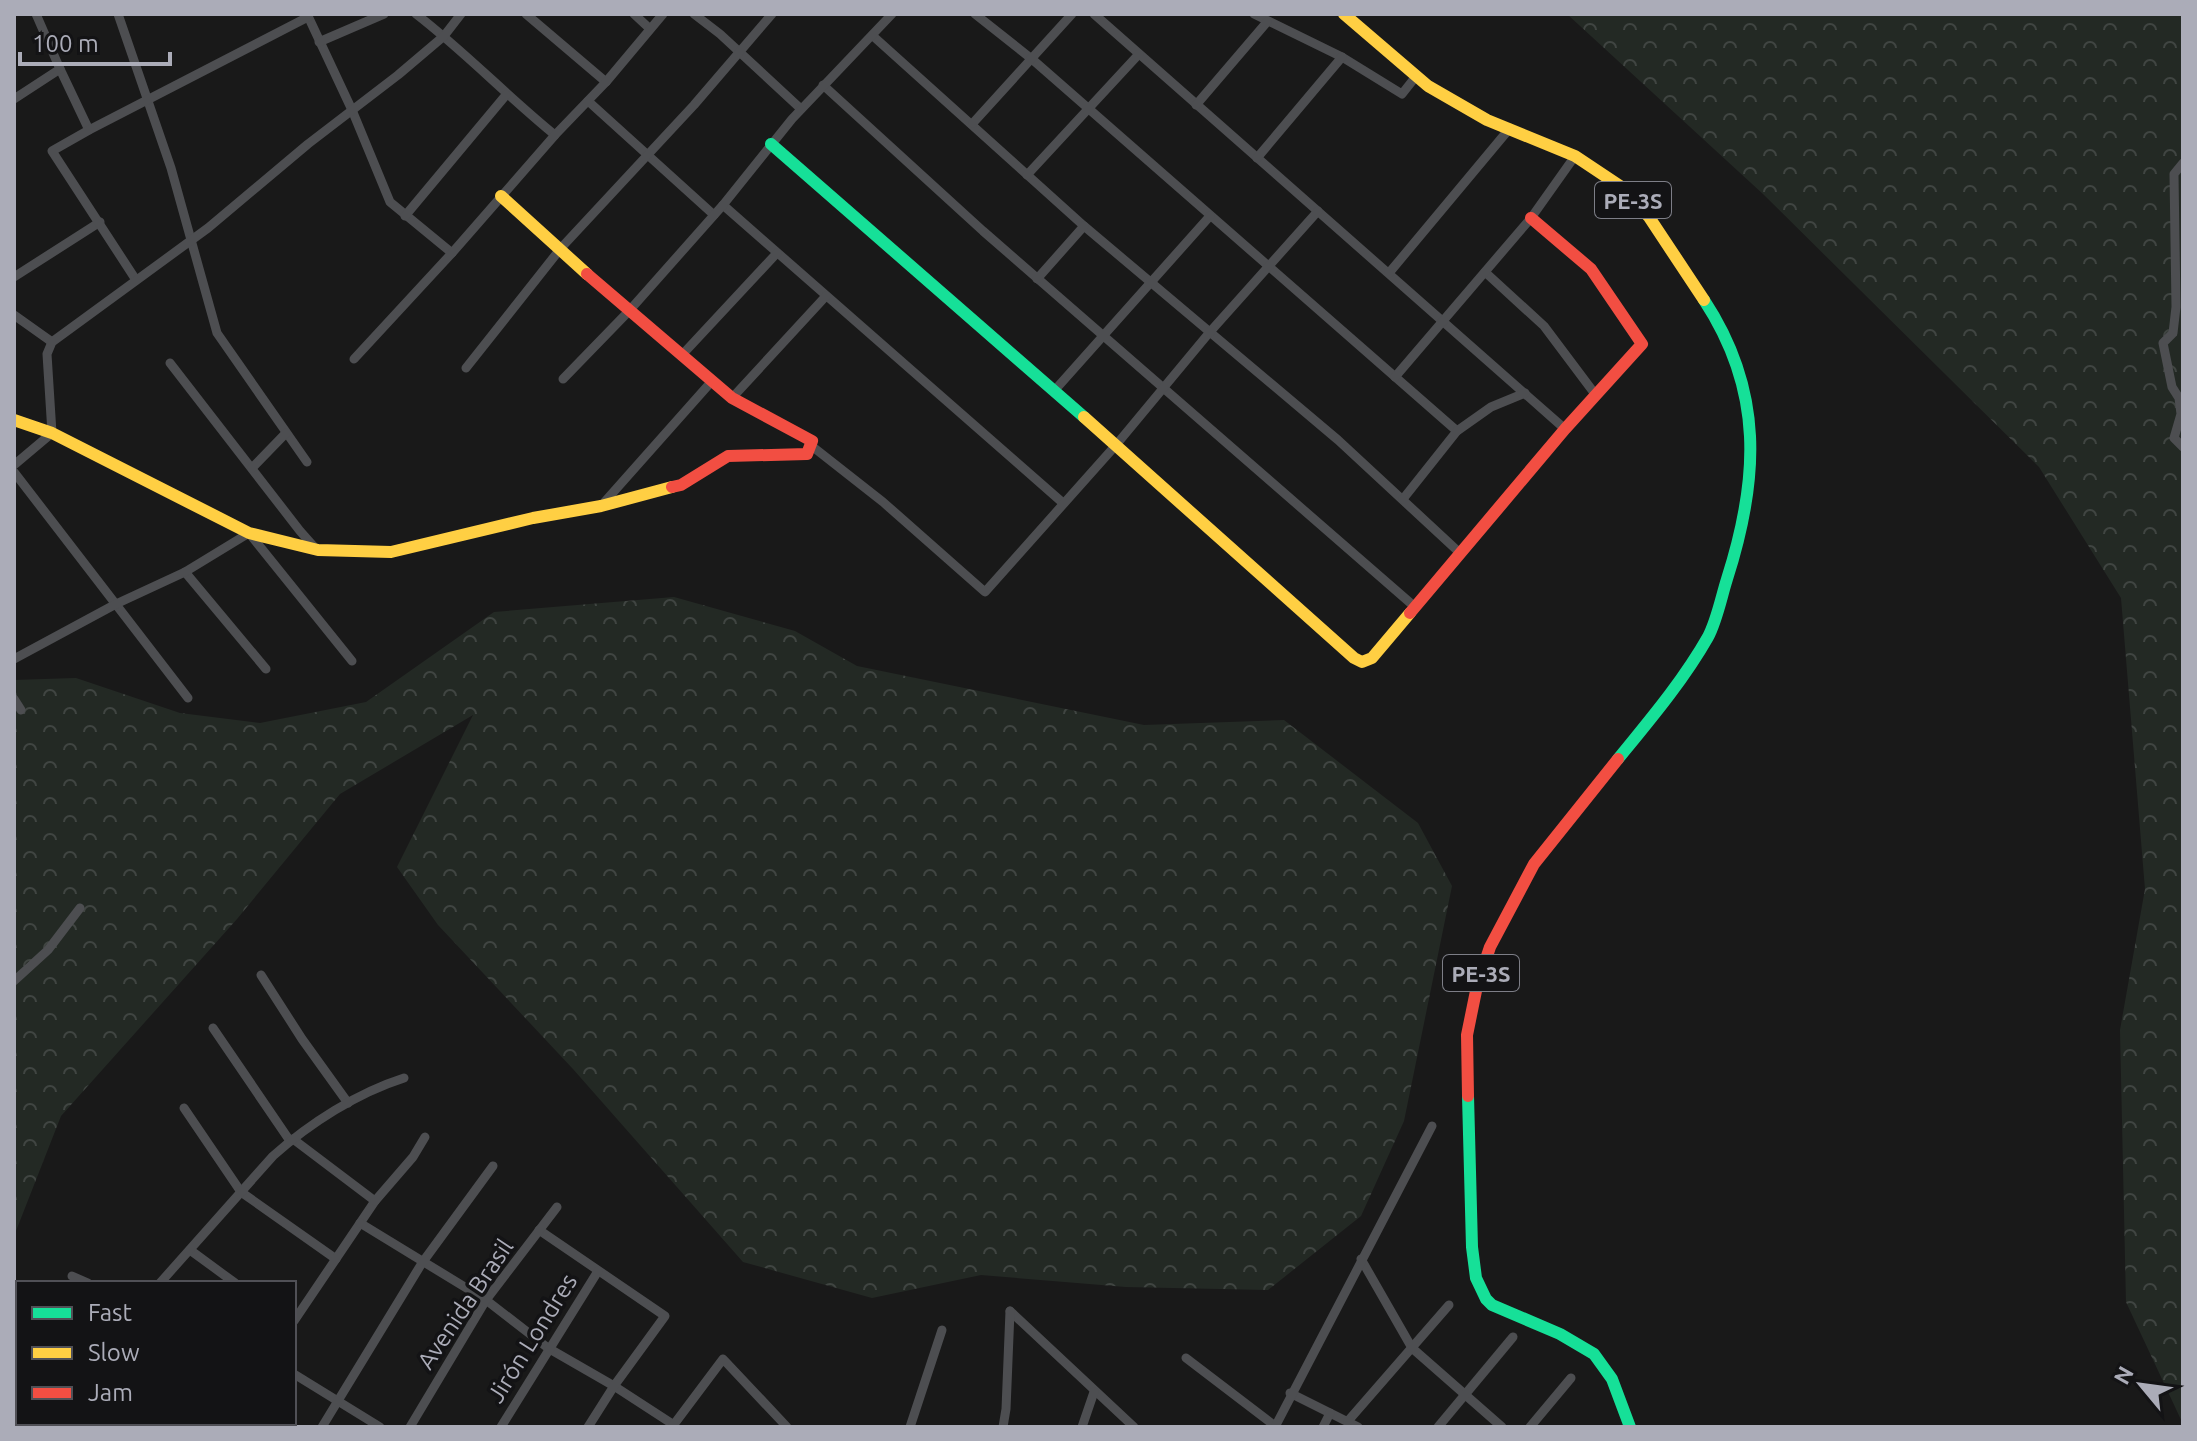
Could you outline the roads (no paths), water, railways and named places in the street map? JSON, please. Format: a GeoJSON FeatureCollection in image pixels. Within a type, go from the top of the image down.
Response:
{"type":"FeatureCollection","features":[{"type":"Feature","properties":{"kind":"main road","name":"PE-3S"},"geometry":{"type":"LineString","coordinates":[[1344,14],[1428,86],[1475,113],[1575,156],[1620,186],[1649,217],[1717,320],[1732,353],[1750,413],[1752,452],[1734,557],[1709,635],[1656,712],[1534,864],[1490,947],[1477,986],[1467,1035],[1472,1247],[1475,1278],[1481,1294],[1492,1305],[1595,1354],[1610,1375],[1630,1427]]}},
{"type":"Feature","properties":{"kind":"main road"},"geometry":{"type":"LineString","coordinates":[[771,144],[1362,662],[1372,658],[1595,394],[1642,344],[1591,269],[1531,218]]}},
{"type":"Feature","properties":{"kind":"main road"},"geometry":{"type":"LineString","coordinates":[[14,420],[52,433],[249,533],[318,550],[391,552],[533,518],[601,506],[681,485],[728,456],[807,454],[813,447],[812,441],[732,398],[501,196]]}},
{"type":"Feature","properties":{"kind":"street"},"geometry":{"type":"LineString","coordinates":[[36,14],[89,130]]}},
{"type":"Feature","properties":{"kind":"street"},"geometry":{"type":"LineString","coordinates":[[118,14],[148,99],[217,333],[307,462]]}},
{"type":"Feature","properties":{"kind":"street"},"geometry":{"type":"LineString","coordinates":[[319,42],[384,14]]}},
{"type":"Feature","properties":{"kind":"street"},"geometry":{"type":"LineString","coordinates":[[416,14],[555,135]]}},
{"type":"Feature","properties":{"kind":"street"},"geometry":{"type":"LineString","coordinates":[[14,465],[52,433],[47,354],[52,342],[192,241],[444,36],[461,14]]}},
{"type":"Feature","properties":{"kind":"street"},"geometry":{"type":"LineString","coordinates":[[526,14],[606,82]]}},
{"type":"Feature","properties":{"kind":"street"},"geometry":{"type":"LineString","coordinates":[[634,14],[649,28]]}},
{"type":"Feature","properties":{"kind":"street"},"geometry":{"type":"LineString","coordinates":[[354,359],[606,82],[663,14]]}},
{"type":"Feature","properties":{"kind":"street"},"geometry":{"type":"LineString","coordinates":[[694,14],[801,109]]}},
{"type":"Feature","properties":{"kind":"street"},"geometry":{"type":"LineString","coordinates":[[466,368],[561,248],[772,14]]}},
{"type":"Feature","properties":{"kind":"street"},"geometry":{"type":"LineString","coordinates":[[563,379],[629,311],[723,205],[801,109],[892,14]]}},
{"type":"Feature","properties":{"kind":"street"},"geometry":{"type":"LineString","coordinates":[[975,14],[1033,60],[1457,431]]}},
{"type":"Feature","properties":{"kind":"street"},"geometry":{"type":"LineString","coordinates":[[973,123],[1072,14]]}},
{"type":"Feature","properties":{"kind":"street"},"geometry":{"type":"LineString","coordinates":[[1094,14],[1565,429]]}},
{"type":"Feature","properties":{"kind":"street"},"geometry":{"type":"LineString","coordinates":[[1254,14],[1342,57],[1402,94],[1417,75]]}},
{"type":"Feature","properties":{"kind":"street"},"geometry":{"type":"LineString","coordinates":[[136,280],[52,151],[307,16],[352,110],[390,202],[452,253]]}},
{"type":"Feature","properties":{"kind":"street"},"geometry":{"type":"LineString","coordinates":[[1196,105],[1267,22]]}},
{"type":"Feature","properties":{"kind":"street"},"geometry":{"type":"LineString","coordinates":[[873,36],[1084,226],[1403,499],[1461,554]]}},
{"type":"Feature","properties":{"kind":"street"},"geometry":{"type":"LineString","coordinates":[[1027,175],[1139,54]]}},
{"type":"Feature","properties":{"kind":"street"},"geometry":{"type":"LineString","coordinates":[[1257,158],[1342,57]]}},
{"type":"Feature","properties":{"kind":"street"},"geometry":{"type":"LineString","coordinates":[[14,99],[60,69]]}},
{"type":"Feature","properties":{"kind":"street"},"geometry":{"type":"LineString","coordinates":[[823,85],[1037,279],[1415,607]]}},
{"type":"Feature","properties":{"kind":"street"},"geometry":{"type":"LineString","coordinates":[[405,216],[506,95]]}},
{"type":"Feature","properties":{"kind":"street"},"geometry":{"type":"LineString","coordinates":[[588,101],[714,215]]}},
{"type":"Feature","properties":{"kind":"street"},"geometry":{"type":"LineString","coordinates":[[1389,273],[1510,128]]}},
{"type":"Feature","properties":{"kind":"street"},"geometry":{"type":"LineString","coordinates":[[1395,377],[1531,218],[1575,156]]}},
{"type":"Feature","properties":{"kind":"street"},"geometry":{"type":"LineString","coordinates":[[2183,163],[2174,174],[2176,307],[2173,333],[2163,343],[2181,414],[2174,438],[2183,447]]}},
{"type":"Feature","properties":{"kind":"street"},"geometry":{"type":"LineString","coordinates":[[723,205],[1063,503]]}},
{"type":"Feature","properties":{"kind":"street"},"geometry":{"type":"LineString","coordinates":[[813,447],[883,502],[985,592],[1318,211]]}},
{"type":"Feature","properties":{"kind":"street"},"geometry":{"type":"LineString","coordinates":[[1054,391],[1210,216]]}},
{"type":"Feature","properties":{"kind":"street"},"geometry":{"type":"LineString","coordinates":[[14,277],[100,222]]}},
{"type":"Feature","properties":{"kind":"street"},"geometry":{"type":"LineString","coordinates":[[1037,279],[1084,226]]}},
{"type":"Feature","properties":{"kind":"street"},"geometry":{"type":"LineString","coordinates":[[681,356],[777,253]]}},
{"type":"Feature","properties":{"kind":"street"},"geometry":{"type":"LineString","coordinates":[[1485,272],[1544,326],[1595,394]]}},
{"type":"Feature","properties":{"kind":"street"},"geometry":{"type":"LineString","coordinates":[[732,398],[826,296]]}},
{"type":"Feature","properties":{"kind":"street"},"geometry":{"type":"LineString","coordinates":[[14,315],[52,342]]}},
{"type":"Feature","properties":{"kind":"street"},"geometry":{"type":"LineString","coordinates":[[170,363],[318,550]]}},
{"type":"Feature","properties":{"kind":"street"},"geometry":{"type":"LineString","coordinates":[[601,506],[712,381]]}},
{"type":"Feature","properties":{"kind":"street"},"geometry":{"type":"LineString","coordinates":[[1403,499],[1457,431],[1491,407],[1525,393]]}},
{"type":"Feature","properties":{"kind":"street"},"geometry":{"type":"LineString","coordinates":[[252,468],[286,433]]}},
{"type":"Feature","properties":{"kind":"street"},"geometry":{"type":"LineString","coordinates":[[14,472],[188,698]]}},
{"type":"Feature","properties":{"kind":"street"},"geometry":{"type":"LineString","coordinates":[[14,659],[116,604],[185,572],[249,533],[352,661]]}},
{"type":"Feature","properties":{"kind":"street"},"geometry":{"type":"LineString","coordinates":[[185,572],[266,669]]}},
{"type":"Feature","properties":{"kind":"street"},"geometry":{"type":"LineString","coordinates":[[14,699],[21,710]]}},
{"type":"Feature","properties":{"kind":"street"},"geometry":{"type":"LineString","coordinates":[[14,981],[48,950],[80,908]]}},
{"type":"Feature","properties":{"kind":"street"},"geometry":{"type":"LineString","coordinates":[[261,975],[348,1103]]}},
{"type":"Feature","properties":{"kind":"street"},"geometry":{"type":"LineString","coordinates":[[213,1028],[292,1140],[375,1201]]}},
{"type":"Feature","properties":{"kind":"street"},"geometry":{"type":"LineString","coordinates":[[162,1281],[292,1140],[348,1103],[383,1084],[404,1078]]}},
{"type":"Feature","properties":{"kind":"street"},"geometry":{"type":"LineString","coordinates":[[184,1108],[241,1192],[336,1259]]}},
{"type":"Feature","properties":{"kind":"street"},"geometry":{"type":"LineString","coordinates":[[1186,1358],[1275,1426],[1432,1126]]}},
{"type":"Feature","properties":{"kind":"street"},"geometry":{"type":"LineString","coordinates":[[296,1318],[375,1201],[413,1157],[425,1137]]}},
{"type":"Feature","properties":{"kind":"street"},"geometry":{"type":"LineString","coordinates":[[322,1427],[422,1263],[493,1166]]}},
{"type":"Feature","properties":{"kind":"street","name":"Avenida Brasil"},"geometry":{"type":"LineString","coordinates":[[410,1427],[486,1300],[557,1207]]}},
{"type":"Feature","properties":{"kind":"street"},"geometry":{"type":"LineString","coordinates":[[360,1223],[486,1300],[548,1348],[614,1386],[673,1426],[723,1359],[781,1425]]}},
{"type":"Feature","properties":{"kind":"street"},"geometry":{"type":"LineString","coordinates":[[539,1230],[665,1316],[588,1427]]}},
{"type":"Feature","properties":{"kind":"street"},"geometry":{"type":"LineString","coordinates":[[190,1250],[232,1281]]}},
{"type":"Feature","properties":{"kind":"street"},"geometry":{"type":"LineString","coordinates":[[1361,1259],[1412,1348],[1502,1427]]}},
{"type":"Feature","properties":{"kind":"street","name":"Jirón Londres"},"geometry":{"type":"LineString","coordinates":[[501,1427],[598,1271]]}},
{"type":"Feature","properties":{"kind":"street"},"geometry":{"type":"LineString","coordinates":[[72,1276],[83,1281]]}},
{"type":"Feature","properties":{"kind":"street"},"geometry":{"type":"LineString","coordinates":[[1348,1421],[1449,1305]]}},
{"type":"Feature","properties":{"kind":"street"},"geometry":{"type":"LineString","coordinates":[[1003,1427],[1010,1311],[1134,1427]]}},
{"type":"Feature","properties":{"kind":"street"},"geometry":{"type":"LineString","coordinates":[[910,1427],[942,1330]]}},
{"type":"Feature","properties":{"kind":"street"},"geometry":{"type":"LineString","coordinates":[[1438,1427],[1513,1337]]}},
{"type":"Feature","properties":{"kind":"street"},"geometry":{"type":"LineString","coordinates":[[296,1375],[380,1427]]}},
{"type":"Feature","properties":{"kind":"street"},"geometry":{"type":"LineString","coordinates":[[1530,1427],[1571,1378]]}},
{"type":"Feature","properties":{"kind":"street"},"geometry":{"type":"LineString","coordinates":[[1082,1427],[1094,1392]]}},
{"type":"Feature","properties":{"kind":"street"},"geometry":{"type":"LineString","coordinates":[[1290,1393],[1358,1427]]}},
{"type":"Feature","properties":{"kind":"street"},"geometry":{"type":"LineString","coordinates":[[1323,1427],[1330,1413]]}}]}
